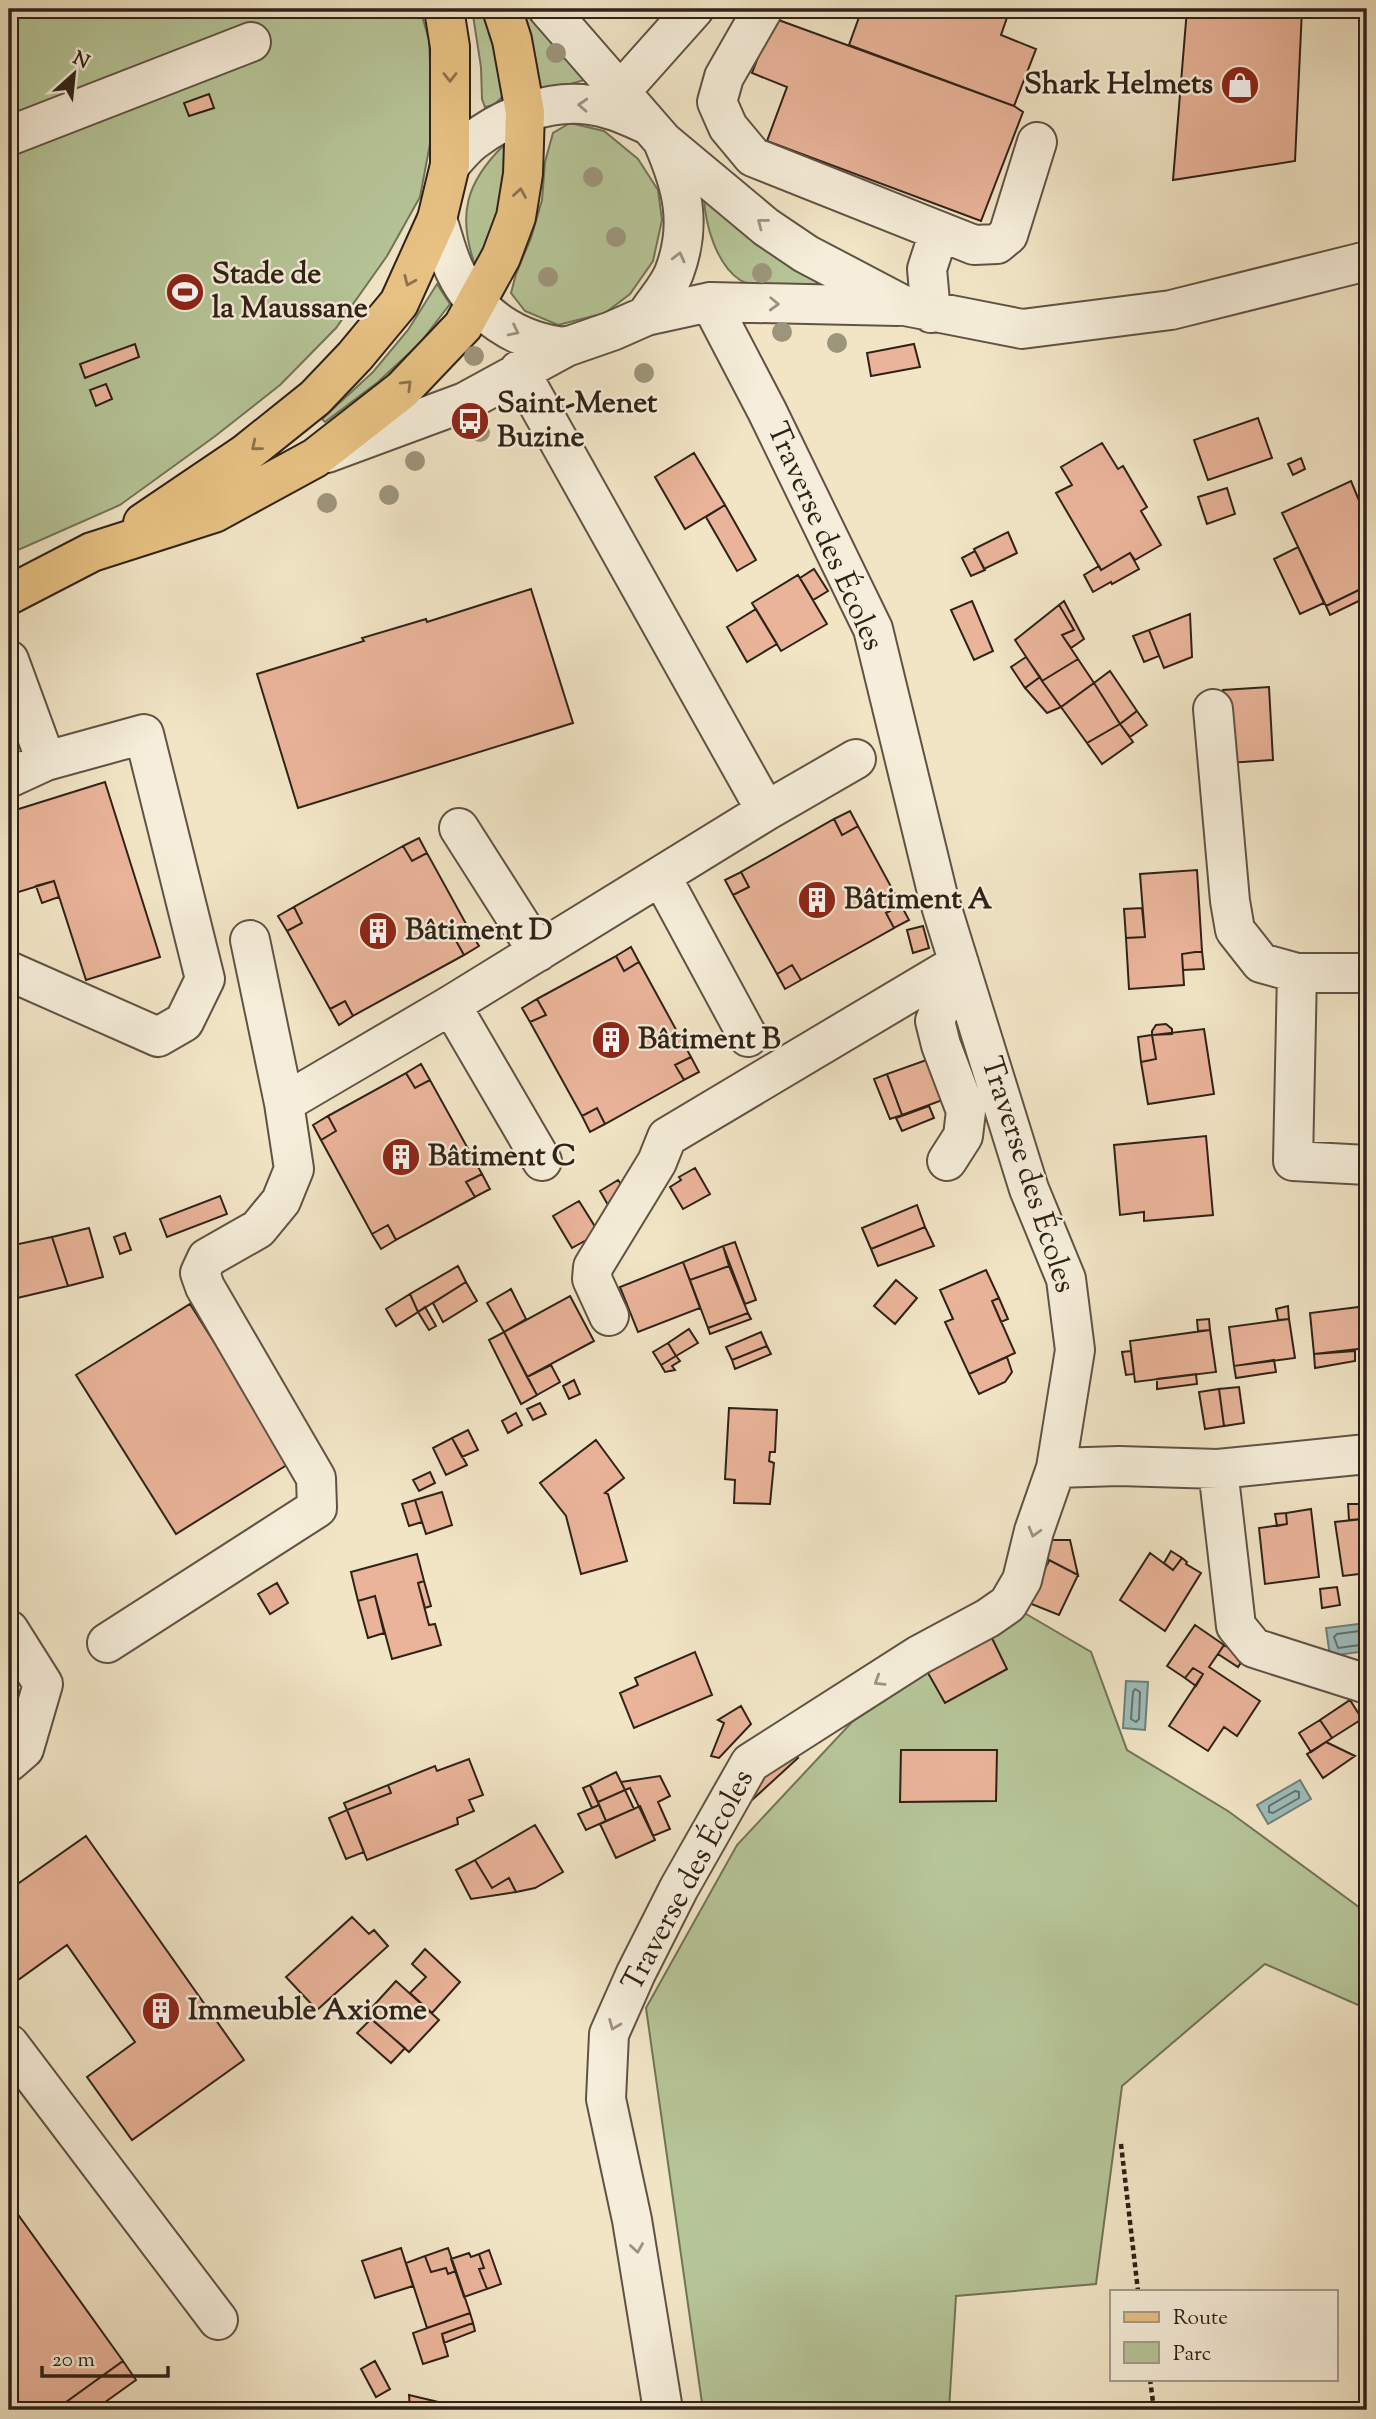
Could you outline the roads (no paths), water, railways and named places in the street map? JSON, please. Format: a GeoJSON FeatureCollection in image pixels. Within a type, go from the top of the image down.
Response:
{"type":"FeatureCollection","features":[{"type":"Feature","properties":{"kind":"main road"},"geometry":{"type":"LineString","coordinates":[[107,547],[245,454],[315,398],[355,356],[399,303],[437,219],[450,165],[450,47],[444,9]]}},
{"type":"Feature","properties":{"kind":"main road"},"geometry":{"type":"LineString","coordinates":[[9,595],[92,552],[215,513],[315,458],[402,390],[463,326],[501,257],[516,217],[523,174],[525,112],[512,40],[502,9]]}},
{"type":"Feature","properties":{"kind":"street"},"geometry":{"type":"LineString","coordinates":[[548,9],[655,133],[766,227],[806,254],[918,309]]}},
{"type":"Feature","properties":{"kind":"street"},"geometry":{"type":"LineString","coordinates":[[621,92],[694,9]]}},
{"type":"Feature","properties":{"kind":"street"},"geometry":{"type":"LineString","coordinates":[[762,9],[723,77],[717,102],[728,127],[753,157],[974,245],[996,244],[1008,235],[1037,142]]}},
{"type":"Feature","properties":{"kind":"street"},"geometry":{"type":"LineString","coordinates":[[9,136],[251,42]]}},
{"type":"Feature","properties":{"kind":"street"},"geometry":{"type":"LineString","coordinates":[[450,165],[472,142],[525,112],[559,105],[589,104],[616,111],[655,133],[680,180],[685,231],[675,272],[646,316]]}},
{"type":"Feature","properties":{"kind":"street"},"geometry":{"type":"LineString","coordinates":[[437,219],[454,270],[476,306],[499,324],[525,337],[544,345],[566,347]]}},
{"type":"Feature","properties":{"kind":"street"},"geometry":{"type":"LineString","coordinates":[[918,309],[939,232]]}},
{"type":"Feature","properties":{"kind":"street"},"geometry":{"type":"LineString","coordinates":[[315,458],[465,402],[519,370],[566,347],[646,316],[710,302],[918,309],[1021,330],[1171,310],[1367,261]]}},
{"type":"Feature","properties":{"kind":"street","name":"Traverse des Écoles"},"geometry":{"type":"LineString","coordinates":[[663,2410],[632,2220],[606,2099],[609,2034],[679,1888],[750,1763],[919,1655],[988,1618],[1008,1604],[1022,1580],[1034,1531],[1056,1468],[1074,1350],[1066,1279],[1029,1189],[938,896],[873,629],[767,411],[710,302]]}},
{"type":"Feature","properties":{"kind":"street"},"geometry":{"type":"LineString","coordinates":[[519,370],[766,811]]}},
{"type":"Feature","properties":{"kind":"street"},"geometry":{"type":"LineString","coordinates":[[9,660],[46,761]]}},
{"type":"Feature","properties":{"kind":"street"},"geometry":{"type":"LineString","coordinates":[[1213,709],[1230,901],[1235,930],[1261,963],[1297,973],[1367,973]]}},
{"type":"Feature","properties":{"kind":"street"},"geometry":{"type":"LineString","coordinates":[[9,778],[46,761],[144,734],[205,979],[184,1022],[158,1037],[9,971]]}},
{"type":"Feature","properties":{"kind":"street"},"geometry":{"type":"LineString","coordinates":[[285,1103],[856,759]]}},
{"type":"Feature","properties":{"kind":"street"},"geometry":{"type":"LineString","coordinates":[[459,828],[538,952]]}},
{"type":"Feature","properties":{"kind":"street"},"geometry":{"type":"LineString","coordinates":[[661,876],[748,1037]]}},
{"type":"Feature","properties":{"kind":"street"},"geometry":{"type":"LineString","coordinates":[[107,1643],[317,1508],[316,1478],[205,1287],[200,1273],[207,1258],[257,1229],[281,1201],[294,1169],[285,1103],[250,940]]}},
{"type":"Feature","properties":{"kind":"street"},"geometry":{"type":"LineString","coordinates":[[947,1161],[963,1136],[966,1111],[941,1045],[935,1021],[959,963]]}},
{"type":"Feature","properties":{"kind":"street"},"geometry":{"type":"LineString","coordinates":[[609,1316],[592,1279],[593,1267],[657,1162],[667,1137],[959,963]]}},
{"type":"Feature","properties":{"kind":"street"},"geometry":{"type":"LineString","coordinates":[[1297,973],[1293,1161],[1367,1166]]}},
{"type":"Feature","properties":{"kind":"street"},"geometry":{"type":"LineString","coordinates":[[451,1005],[542,1161]]}},
{"type":"Feature","properties":{"kind":"street"},"geometry":{"type":"LineString","coordinates":[[1056,1468],[1119,1466],[1218,1469],[1367,1454]]}},
{"type":"Feature","properties":{"kind":"street"},"geometry":{"type":"LineString","coordinates":[[1218,1469],[1236,1626],[1254,1648],[1367,1684]]}},
{"type":"Feature","properties":{"kind":"street"},"geometry":{"type":"LineString","coordinates":[[9,1630],[43,1684],[24,1749],[9,1762]]}},
{"type":"Feature","properties":{"kind":"street"},"geometry":{"type":"LineString","coordinates":[[9,2044],[218,2320]]}},
{"type":"Feature","properties":{"kind":"water"},"geometry":{"type":"Polygon","coordinates":[[[1367,1623],[1367,1651],[1330,1656],[1326,1628],[1367,1623]]]}},
{"type":"Feature","properties":{"kind":"water"},"geometry":{"type":"Polygon","coordinates":[[[1126,1681],[1148,1682],[1145,1730],[1123,1728],[1126,1681]]]}},
{"type":"Feature","properties":{"kind":"water"},"geometry":{"type":"Polygon","coordinates":[[[1300,1780],[1311,1799],[1268,1824],[1257,1805],[1300,1780]]]}},
{"type":"Feature","properties":{"kind":"place","name":"Shark Helmets"},"geometry":{"type":"Point","coordinates":[1240,85]}},
{"type":"Feature","properties":{"kind":"place","name":"Stade de la Maussane"},"geometry":{"type":"Point","coordinates":[185,292]}},
{"type":"Feature","properties":{"kind":"place","name":"Saint-Menet Buzine"},"geometry":{"type":"Point","coordinates":[470,421]}},
{"type":"Feature","properties":{"kind":"place","name":"Bâtiment A"},"geometry":{"type":"Point","coordinates":[817,900]}},
{"type":"Feature","properties":{"kind":"place","name":"Bâtiment D"},"geometry":{"type":"Point","coordinates":[378,931]}},
{"type":"Feature","properties":{"kind":"place","name":"Bâtiment B"},"geometry":{"type":"Point","coordinates":[611,1040]}},
{"type":"Feature","properties":{"kind":"place","name":"Bâtiment C"},"geometry":{"type":"Point","coordinates":[401,1157]}},
{"type":"Feature","properties":{"kind":"place","name":"Immeuble Axiome"},"geometry":{"type":"Point","coordinates":[161,2011]}}]}
